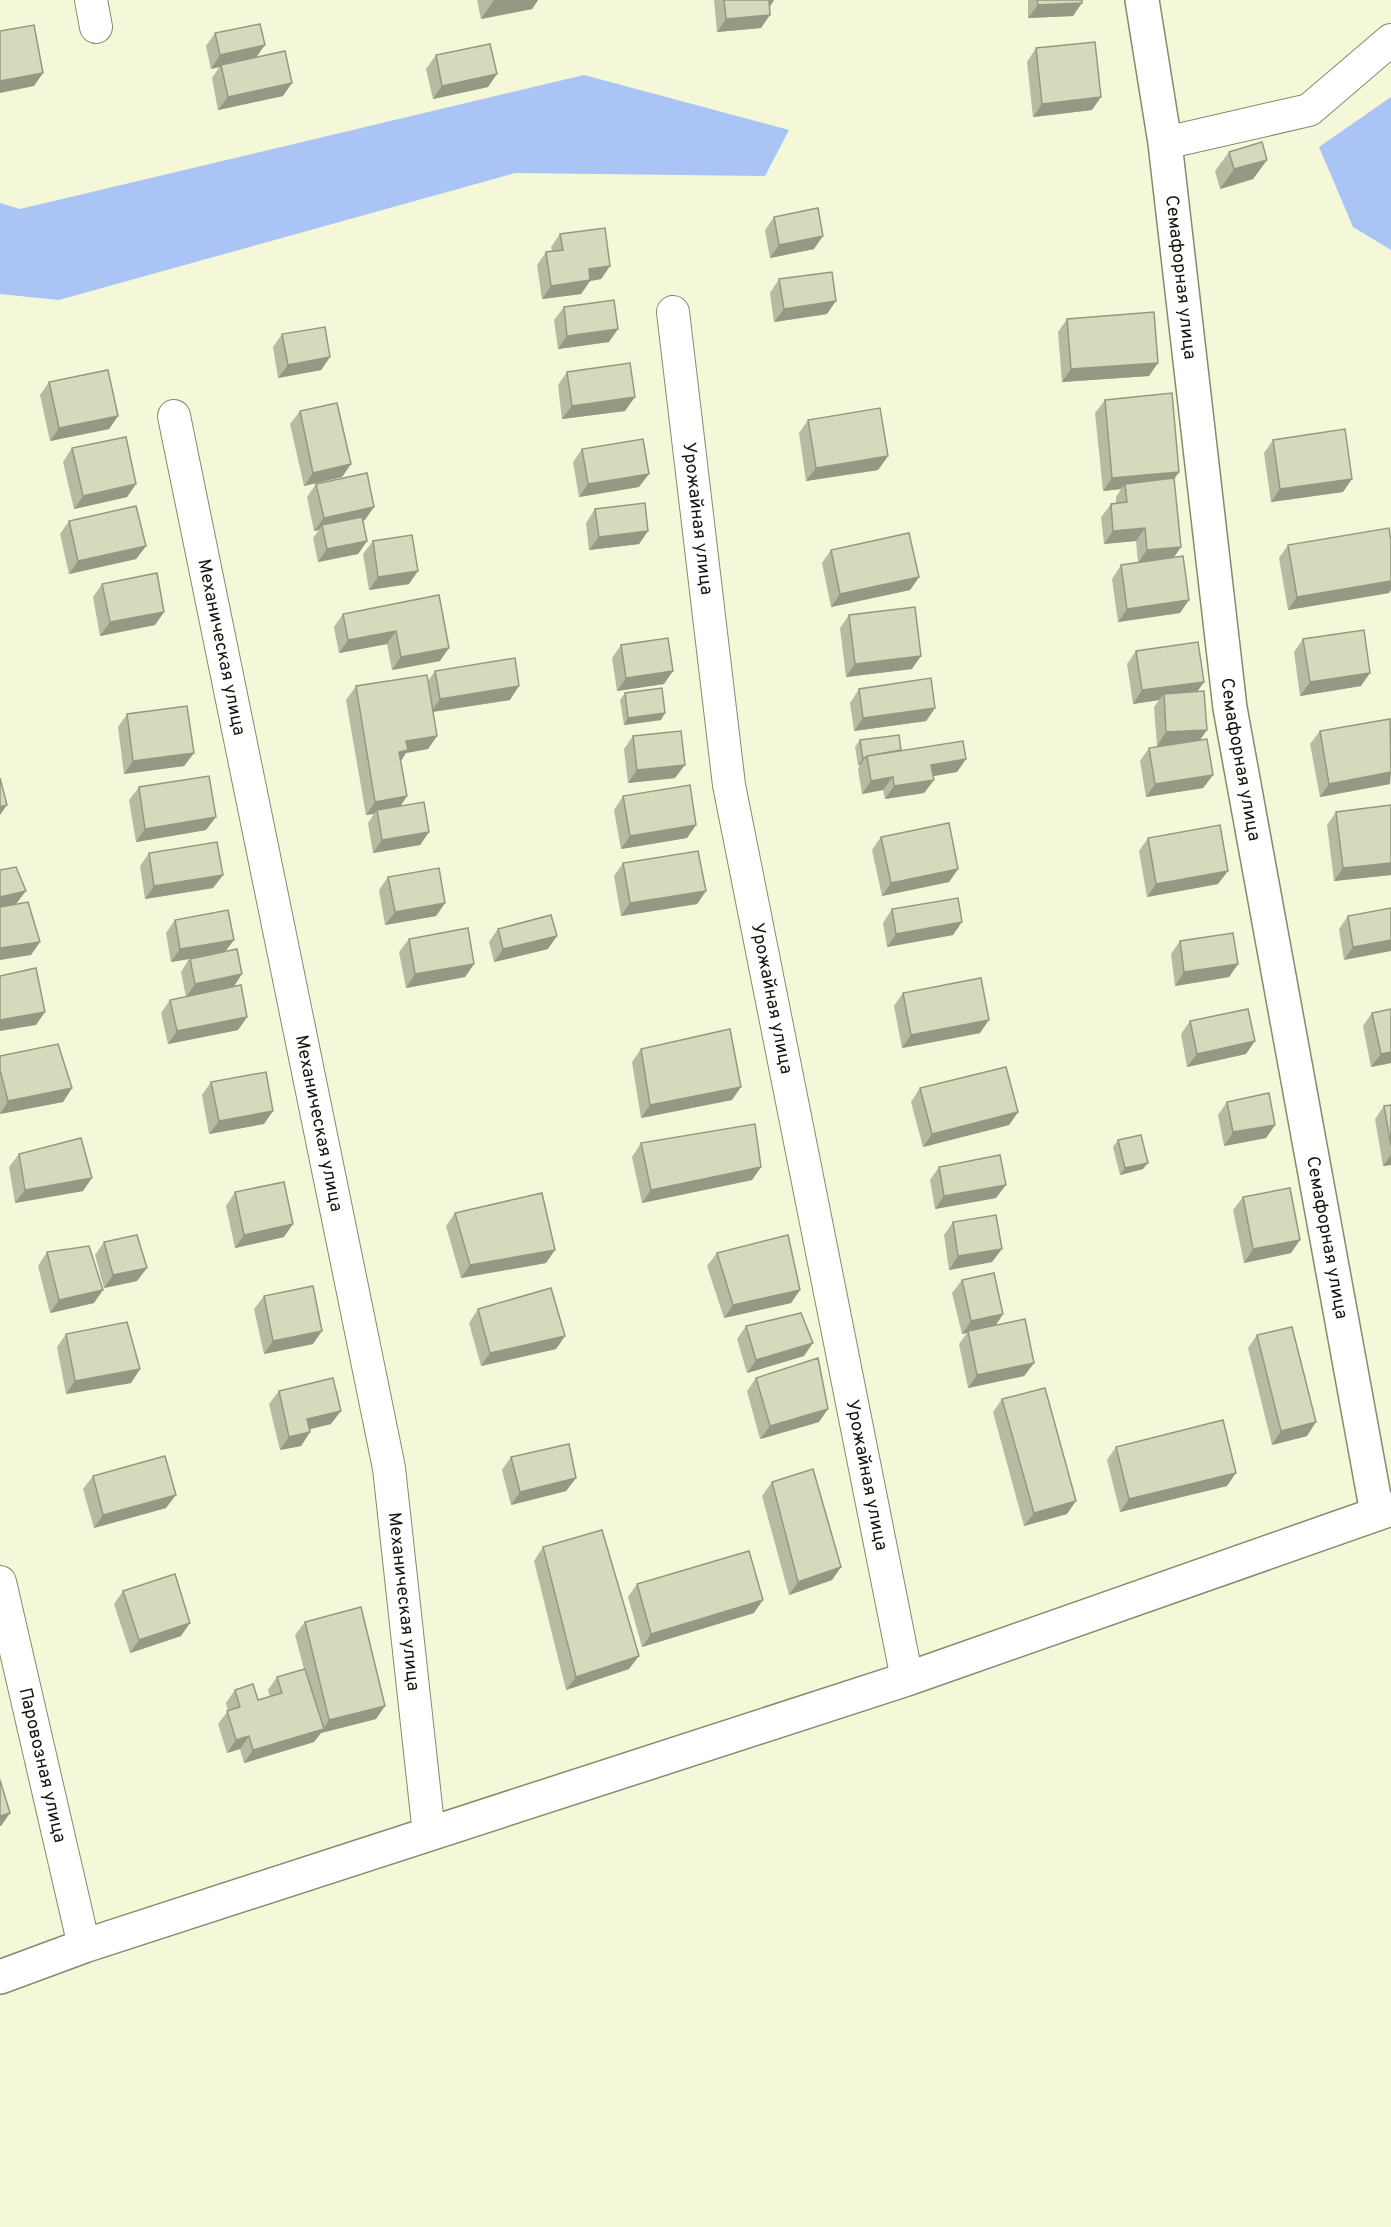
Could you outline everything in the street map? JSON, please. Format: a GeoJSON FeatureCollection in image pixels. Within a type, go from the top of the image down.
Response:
{"type":"FeatureCollection","features":[{"type":"Feature","properties":{"kind":"street","name":"Семафорная улица"},"geometry":{"type":"LineString","coordinates":[[1142,0],[1165,143],[1230,708],[1384,1511]]}},
{"type":"Feature","properties":{"kind":"street"},"geometry":{"type":"LineString","coordinates":[[1165,143],[1309,110],[1391,40]]}},
{"type":"Feature","properties":{"kind":"street","name":"Урожайная улица"},"geometry":{"type":"LineString","coordinates":[[673,312],[729,785],[907,1679]]}},
{"type":"Feature","properties":{"kind":"street","name":"Механическая улица"},"geometry":{"type":"LineString","coordinates":[[174,416],[390,1468],[429,1834]]}},
{"type":"Feature","properties":{"kind":"street"},"geometry":{"type":"LineString","coordinates":[[0,1977],[84,1946],[907,1679],[1384,1511]]}},
{"type":"Feature","properties":{"kind":"street","name":"Паровозная улица"},"geometry":{"type":"LineString","coordinates":[[0,1582],[84,1946]]}},
{"type":"Feature","properties":{"kind":"water"},"geometry":{"type":"Polygon","coordinates":[[[584,75],[789,130],[765,176],[515,173],[59,300],[0,294],[0,203],[20,209],[584,75]]]}},
{"type":"Feature","properties":{"kind":"water"},"geometry":{"type":"Polygon","coordinates":[[[1391,97],[1391,250],[1353,227],[1319,147],[1391,97]]]}},
{"type":"Feature","properties":{"kind":"building"},"geometry":{"type":"Polygon","coordinates":[[[724,0],[769,0],[770,15],[726,19],[724,0]]]}},
{"type":"Feature","properties":{"kind":"building"},"geometry":{"type":"Polygon","coordinates":[[[1037,0],[1082,0],[1082,3],[1038,5],[1037,0]]]}},
{"type":"Feature","properties":{"kind":"building"},"geometry":{"type":"Polygon","coordinates":[[[260,24],[265,45],[220,55],[215,33],[260,24]]]}},
{"type":"Feature","properties":{"kind":"building"},"geometry":{"type":"Polygon","coordinates":[[[34,25],[43,73],[0,81],[0,31],[34,25]]]}},
{"type":"Feature","properties":{"kind":"building"},"geometry":{"type":"Polygon","coordinates":[[[1095,42],[1101,97],[1042,104],[1036,48],[1095,42]]]}},
{"type":"Feature","properties":{"kind":"building"},"geometry":{"type":"Polygon","coordinates":[[[490,44],[497,74],[442,86],[436,55],[490,44]]]}},
{"type":"Feature","properties":{"kind":"building"},"geometry":{"type":"Polygon","coordinates":[[[285,51],[292,83],[228,97],[221,65],[285,51]]]}},
{"type":"Feature","properties":{"kind":"building"},"geometry":{"type":"Polygon","coordinates":[[[1262,142],[1267,160],[1234,169],[1229,152],[1262,142]]]}},
{"type":"Feature","properties":{"kind":"building"},"geometry":{"type":"Polygon","coordinates":[[[818,208],[823,236],[779,245],[774,217],[818,208]]]}},
{"type":"Feature","properties":{"kind":"building"},"geometry":{"type":"Polygon","coordinates":[[[605,228],[610,266],[589,269],[590,280],[551,286],[546,252],[563,250],[560,234],[605,228]]]}},
{"type":"Feature","properties":{"kind":"building"},"geometry":{"type":"Polygon","coordinates":[[[832,272],[836,301],[784,309],[779,279],[832,272]]]}},
{"type":"Feature","properties":{"kind":"building"},"geometry":{"type":"Polygon","coordinates":[[[614,300],[618,329],[567,336],[564,307],[614,300]]]}},
{"type":"Feature","properties":{"kind":"building"},"geometry":{"type":"Polygon","coordinates":[[[1154,312],[1158,363],[1071,369],[1067,319],[1154,312]]]}},
{"type":"Feature","properties":{"kind":"building"},"geometry":{"type":"Polygon","coordinates":[[[325,327],[330,357],[288,365],[282,334],[325,327]]]}},
{"type":"Feature","properties":{"kind":"building"},"geometry":{"type":"Polygon","coordinates":[[[630,363],[635,397],[572,406],[567,372],[630,363]]]}},
{"type":"Feature","properties":{"kind":"building"},"geometry":{"type":"Polygon","coordinates":[[[108,370],[118,416],[59,428],[49,382],[108,370]]]}},
{"type":"Feature","properties":{"kind":"building"},"geometry":{"type":"Polygon","coordinates":[[[1172,393],[1179,472],[1112,478],[1105,400],[1172,393]]]}},
{"type":"Feature","properties":{"kind":"building"},"geometry":{"type":"Polygon","coordinates":[[[337,403],[351,464],[313,473],[300,411],[337,403]]]}},
{"type":"Feature","properties":{"kind":"building"},"geometry":{"type":"Polygon","coordinates":[[[880,408],[888,456],[816,468],[808,420],[880,408]]]}},
{"type":"Feature","properties":{"kind":"building"},"geometry":{"type":"Polygon","coordinates":[[[1345,429],[1352,479],[1280,489],[1273,440],[1345,429]]]}},
{"type":"Feature","properties":{"kind":"building"},"geometry":{"type":"Polygon","coordinates":[[[126,437],[136,484],[83,496],[72,448],[126,437]]]}},
{"type":"Feature","properties":{"kind":"building"},"geometry":{"type":"Polygon","coordinates":[[[643,439],[649,474],[588,484],[582,449],[643,439]]]}},
{"type":"Feature","properties":{"kind":"building"},"geometry":{"type":"Polygon","coordinates":[[[367,473],[374,507],[324,518],[316,484],[367,473]]]}},
{"type":"Feature","properties":{"kind":"building"},"geometry":{"type":"Polygon","coordinates":[[[1174,478],[1181,547],[1147,550],[1145,528],[1113,531],[1111,504],[1127,502],[1125,484],[1174,478]]]}},
{"type":"Feature","properties":{"kind":"building"},"geometry":{"type":"Polygon","coordinates":[[[645,503],[648,531],[599,537],[595,509],[645,503]]]}},
{"type":"Feature","properties":{"kind":"building"},"geometry":{"type":"Polygon","coordinates":[[[136,506],[146,546],[78,561],[69,521],[136,506]]]}},
{"type":"Feature","properties":{"kind":"building"},"geometry":{"type":"Polygon","coordinates":[[[362,517],[367,541],[327,549],[322,525],[362,517]]]}},
{"type":"Feature","properties":{"kind":"building"},"geometry":{"type":"Polygon","coordinates":[[[1389,528],[1391,581],[1297,597],[1288,545],[1389,528]]]}},
{"type":"Feature","properties":{"kind":"building"},"geometry":{"type":"Polygon","coordinates":[[[909,533],[919,577],[840,594],[831,550],[909,533]]]}},
{"type":"Feature","properties":{"kind":"building"},"geometry":{"type":"Polygon","coordinates":[[[412,535],[418,571],[378,577],[373,541],[412,535]]]}},
{"type":"Feature","properties":{"kind":"building"},"geometry":{"type":"Polygon","coordinates":[[[1183,556],[1189,600],[1127,609],[1121,565],[1183,556]]]}},
{"type":"Feature","properties":{"kind":"building"},"geometry":{"type":"Polygon","coordinates":[[[157,573],[164,612],[110,622],[102,584],[157,573]]]}},
{"type":"Feature","properties":{"kind":"building"},"geometry":{"type":"Polygon","coordinates":[[[439,595],[449,648],[401,657],[396,631],[348,640],[343,614],[439,595]]]}},
{"type":"Feature","properties":{"kind":"building"},"geometry":{"type":"Polygon","coordinates":[[[915,607],[921,656],[855,664],[849,615],[915,607]]]}},
{"type":"Feature","properties":{"kind":"building"},"geometry":{"type":"Polygon","coordinates":[[[1364,630],[1370,673],[1310,682],[1303,639],[1364,630]]]}},
{"type":"Feature","properties":{"kind":"building"},"geometry":{"type":"Polygon","coordinates":[[[668,638],[673,671],[626,678],[621,645],[668,638]]]}},
{"type":"Feature","properties":{"kind":"building"},"geometry":{"type":"Polygon","coordinates":[[[1198,642],[1204,682],[1142,690],[1136,651],[1198,642]]]}},
{"type":"Feature","properties":{"kind":"building"},"geometry":{"type":"Polygon","coordinates":[[[515,658],[519,686],[440,699],[435,671],[515,658]]]}},
{"type":"Feature","properties":{"kind":"building"},"geometry":{"type":"Polygon","coordinates":[[[427,675],[437,736],[406,741],[408,750],[399,752],[407,796],[375,802],[356,686],[427,675]]]}},
{"type":"Feature","properties":{"kind":"building"},"geometry":{"type":"Polygon","coordinates":[[[931,678],[935,708],[863,718],[859,689],[931,678]]]}},
{"type":"Feature","properties":{"kind":"building"},"geometry":{"type":"Polygon","coordinates":[[[662,688],[665,713],[628,718],[625,693],[662,688]]]}},
{"type":"Feature","properties":{"kind":"building"},"geometry":{"type":"Polygon","coordinates":[[[1204,691],[1207,730],[1166,732],[1164,694],[1204,691]]]}},
{"type":"Feature","properties":{"kind":"building"},"geometry":{"type":"Polygon","coordinates":[[[187,706],[194,753],[133,761],[127,714],[187,706]]]}},
{"type":"Feature","properties":{"kind":"building"},"geometry":{"type":"Polygon","coordinates":[[[1390,719],[1391,772],[1329,784],[1320,731],[1390,719]]]}},
{"type":"Feature","properties":{"kind":"building"},"geometry":{"type":"Polygon","coordinates":[[[681,731],[685,765],[637,770],[633,736],[681,731]]]}},
{"type":"Feature","properties":{"kind":"building"},"geometry":{"type":"Polygon","coordinates":[[[899,735],[901,750],[867,756],[863,759],[860,740],[899,735]]]}},
{"type":"Feature","properties":{"kind":"building"},"geometry":{"type":"Polygon","coordinates":[[[1207,739],[1213,775],[1155,784],[1149,748],[1207,739]]]}},
{"type":"Feature","properties":{"kind":"building"},"geometry":{"type":"Polygon","coordinates":[[[963,741],[966,759],[931,765],[934,780],[894,786],[893,777],[871,781],[867,756],[963,741]]]}},
{"type":"Feature","properties":{"kind":"building"},"geometry":{"type":"Polygon","coordinates":[[[209,776],[216,817],[145,829],[139,787],[209,776]]]}},
{"type":"Feature","properties":{"kind":"building"},"geometry":{"type":"Polygon","coordinates":[[[0,778],[7,805],[0,807],[0,778]]]}},
{"type":"Feature","properties":{"kind":"building"},"geometry":{"type":"Polygon","coordinates":[[[690,785],[696,825],[630,836],[623,796],[690,785]]]}},
{"type":"Feature","properties":{"kind":"building"},"geometry":{"type":"Polygon","coordinates":[[[424,802],[429,832],[382,840],[377,810],[424,802]]]}},
{"type":"Feature","properties":{"kind":"building"},"geometry":{"type":"Polygon","coordinates":[[[1391,805],[1391,863],[1343,868],[1336,812],[1391,805]]]}},
{"type":"Feature","properties":{"kind":"building"},"geometry":{"type":"Polygon","coordinates":[[[949,823],[958,869],[891,883],[881,837],[949,823]]]}},
{"type":"Feature","properties":{"kind":"building"},"geometry":{"type":"Polygon","coordinates":[[[1220,825],[1228,871],[1156,884],[1148,838],[1220,825]]]}},
{"type":"Feature","properties":{"kind":"building"},"geometry":{"type":"Polygon","coordinates":[[[217,842],[223,875],[154,886],[149,853],[217,842]]]}},
{"type":"Feature","properties":{"kind":"building"},"geometry":{"type":"Polygon","coordinates":[[[698,851],[706,891],[630,903],[623,863],[698,851]]]}},
{"type":"Feature","properties":{"kind":"building"},"geometry":{"type":"Polygon","coordinates":[[[16,867],[26,891],[0,897],[0,870],[16,867]]]}},
{"type":"Feature","properties":{"kind":"building"},"geometry":{"type":"Polygon","coordinates":[[[439,868],[445,903],[395,912],[388,877],[439,868]]]}},
{"type":"Feature","properties":{"kind":"building"},"geometry":{"type":"Polygon","coordinates":[[[958,898],[962,922],[896,934],[892,909],[958,898]]]}},
{"type":"Feature","properties":{"kind":"building"},"geometry":{"type":"Polygon","coordinates":[[[28,902],[40,942],[0,948],[0,907],[28,902]]]}},
{"type":"Feature","properties":{"kind":"building"},"geometry":{"type":"Polygon","coordinates":[[[1391,908],[1391,940],[1353,947],[1348,916],[1391,908]]]}},
{"type":"Feature","properties":{"kind":"building"},"geometry":{"type":"Polygon","coordinates":[[[228,910],[234,940],[180,949],[175,920],[228,910]]]}},
{"type":"Feature","properties":{"kind":"building"},"geometry":{"type":"Polygon","coordinates":[[[551,915],[557,936],[503,949],[498,929],[551,915]]]}},
{"type":"Feature","properties":{"kind":"building"},"geometry":{"type":"Polygon","coordinates":[[[468,928],[474,964],[415,974],[409,939],[468,928]]]}},
{"type":"Feature","properties":{"kind":"building"},"geometry":{"type":"Polygon","coordinates":[[[1233,933],[1238,964],[1184,972],[1180,941],[1233,933]]]}},
{"type":"Feature","properties":{"kind":"building"},"geometry":{"type":"Polygon","coordinates":[[[237,949],[242,974],[195,984],[190,959],[237,949]]]}},
{"type":"Feature","properties":{"kind":"building"},"geometry":{"type":"Polygon","coordinates":[[[36,968],[45,1012],[0,1020],[0,976],[36,968]]]}},
{"type":"Feature","properties":{"kind":"building"},"geometry":{"type":"Polygon","coordinates":[[[981,978],[989,1020],[911,1035],[903,993],[981,978]]]}},
{"type":"Feature","properties":{"kind":"building"},"geometry":{"type":"Polygon","coordinates":[[[241,985],[247,1017],[177,1031],[170,1000],[241,985]]]}},
{"type":"Feature","properties":{"kind":"building"},"geometry":{"type":"Polygon","coordinates":[[[1248,1009],[1255,1041],[1197,1054],[1190,1021],[1248,1009]]]}},
{"type":"Feature","properties":{"kind":"building"},"geometry":{"type":"Polygon","coordinates":[[[1391,1009],[1391,1052],[1381,1054],[1372,1013],[1391,1009]]]}},
{"type":"Feature","properties":{"kind":"building"},"geometry":{"type":"Polygon","coordinates":[[[730,1029],[741,1087],[650,1105],[641,1049],[730,1029]]]}},
{"type":"Feature","properties":{"kind":"building"},"geometry":{"type":"Polygon","coordinates":[[[58,1044],[72,1088],[8,1101],[0,1070],[0,1056],[58,1044]]]}},
{"type":"Feature","properties":{"kind":"building"},"geometry":{"type":"Polygon","coordinates":[[[1006,1067],[1018,1112],[932,1134],[920,1088],[1006,1067]]]}},
{"type":"Feature","properties":{"kind":"building"},"geometry":{"type":"Polygon","coordinates":[[[266,1072],[273,1111],[219,1121],[211,1082],[266,1072]]]}},
{"type":"Feature","properties":{"kind":"building"},"geometry":{"type":"Polygon","coordinates":[[[1269,1093],[1275,1125],[1233,1132],[1227,1102],[1269,1093]]]}},
{"type":"Feature","properties":{"kind":"building"},"geometry":{"type":"Polygon","coordinates":[[[1391,1105],[1391,1145],[1384,1106],[1391,1105]]]}},
{"type":"Feature","properties":{"kind":"building"},"geometry":{"type":"Polygon","coordinates":[[[755,1124],[761,1167],[651,1190],[641,1143],[755,1124]]]}},
{"type":"Feature","properties":{"kind":"building"},"geometry":{"type":"Polygon","coordinates":[[[1141,1135],[1148,1163],[1125,1168],[1118,1140],[1141,1135]]]}},
{"type":"Feature","properties":{"kind":"building"},"geometry":{"type":"Polygon","coordinates":[[[81,1138],[92,1178],[25,1190],[19,1154],[81,1138]]]}},
{"type":"Feature","properties":{"kind":"building"},"geometry":{"type":"Polygon","coordinates":[[[1000,1155],[1006,1185],[944,1196],[939,1167],[1000,1155]]]}},
{"type":"Feature","properties":{"kind":"building"},"geometry":{"type":"Polygon","coordinates":[[[284,1182],[293,1224],[244,1235],[235,1192],[284,1182]]]}},
{"type":"Feature","properties":{"kind":"building"},"geometry":{"type":"Polygon","coordinates":[[[1290,1188],[1300,1240],[1253,1249],[1243,1197],[1290,1188]]]}},
{"type":"Feature","properties":{"kind":"building"},"geometry":{"type":"Polygon","coordinates":[[[542,1193],[555,1250],[470,1265],[455,1213],[542,1193]]]}},
{"type":"Feature","properties":{"kind":"building"},"geometry":{"type":"Polygon","coordinates":[[[996,1215],[1002,1249],[958,1256],[953,1222],[996,1215]]]}},
{"type":"Feature","properties":{"kind":"building"},"geometry":{"type":"Polygon","coordinates":[[[137,1235],[147,1268],[113,1275],[104,1242],[137,1235]]]}},
{"type":"Feature","properties":{"kind":"building"},"geometry":{"type":"Polygon","coordinates":[[[788,1235],[800,1290],[733,1305],[717,1253],[788,1235]]]}},
{"type":"Feature","properties":{"kind":"building"},"geometry":{"type":"Polygon","coordinates":[[[89,1246],[103,1290],[59,1300],[47,1252],[89,1246]]]}},
{"type":"Feature","properties":{"kind":"building"},"geometry":{"type":"Polygon","coordinates":[[[994,1273],[1003,1314],[971,1321],[962,1280],[994,1273]]]}},
{"type":"Feature","properties":{"kind":"building"},"geometry":{"type":"Polygon","coordinates":[[[313,1286],[322,1331],[273,1341],[264,1296],[313,1286]]]}},
{"type":"Feature","properties":{"kind":"building"},"geometry":{"type":"Polygon","coordinates":[[[551,1288],[565,1336],[490,1353],[478,1309],[551,1288]]]}},
{"type":"Feature","properties":{"kind":"building"},"geometry":{"type":"Polygon","coordinates":[[[801,1313],[813,1343],[756,1360],[746,1326],[801,1313]]]}},
{"type":"Feature","properties":{"kind":"building"},"geometry":{"type":"Polygon","coordinates":[[[1025,1319],[1034,1363],[977,1375],[968,1331],[1025,1319]]]}},
{"type":"Feature","properties":{"kind":"building"},"geometry":{"type":"Polygon","coordinates":[[[127,1322],[140,1369],[75,1381],[66,1334],[127,1322]]]}},
{"type":"Feature","properties":{"kind":"building"},"geometry":{"type":"Polygon","coordinates":[[[1292,1327],[1316,1422],[1281,1431],[1257,1335],[1292,1327]]]}},
{"type":"Feature","properties":{"kind":"building"},"geometry":{"type":"Polygon","coordinates":[[[818,1358],[828,1409],[770,1426],[756,1378],[818,1358]]]}},
{"type":"Feature","properties":{"kind":"building"},"geometry":{"type":"Polygon","coordinates":[[[333,1378],[341,1411],[307,1419],[310,1432],[289,1437],[279,1391],[333,1378]]]}},
{"type":"Feature","properties":{"kind":"building"},"geometry":{"type":"Polygon","coordinates":[[[1045,1388],[1076,1501],[1034,1513],[1002,1399],[1045,1388]]]}},
{"type":"Feature","properties":{"kind":"building"},"geometry":{"type":"Polygon","coordinates":[[[1223,1420],[1236,1473],[1129,1499],[1116,1447],[1223,1420]]]}},
{"type":"Feature","properties":{"kind":"building"},"geometry":{"type":"Polygon","coordinates":[[[569,1444],[576,1478],[520,1492],[511,1457],[569,1444]]]}},
{"type":"Feature","properties":{"kind":"building"},"geometry":{"type":"Polygon","coordinates":[[[165,1456],[176,1495],[103,1515],[93,1476],[165,1456]]]}},
{"type":"Feature","properties":{"kind":"building"},"geometry":{"type":"Polygon","coordinates":[[[813,1469],[841,1567],[798,1582],[772,1482],[813,1469]]]}},
{"type":"Feature","properties":{"kind":"building"},"geometry":{"type":"Polygon","coordinates":[[[602,1530],[639,1656],[576,1677],[543,1547],[602,1530]]]}},
{"type":"Feature","properties":{"kind":"building"},"geometry":{"type":"Polygon","coordinates":[[[749,1551],[763,1600],[651,1634],[637,1584],[749,1551]]]}},
{"type":"Feature","properties":{"kind":"building"},"geometry":{"type":"Polygon","coordinates":[[[175,1574],[190,1623],[139,1640],[123,1591],[175,1574]]]}},
{"type":"Feature","properties":{"kind":"building"},"geometry":{"type":"Polygon","coordinates":[[[361,1607],[385,1706],[329,1720],[305,1622],[361,1607]]]}},
{"type":"Feature","properties":{"kind":"building"},"geometry":{"type":"Polygon","coordinates":[[[305,1669],[324,1729],[253,1750],[249,1736],[236,1740],[227,1711],[240,1707],[235,1690],[253,1684],[258,1700],[282,1693],[277,1677],[305,1669]]]}},
{"type":"Feature","properties":{"kind":"building"},"geometry":{"type":"Polygon","coordinates":[[[0,1780],[10,1813],[0,1816],[0,1780]]]}}]}
